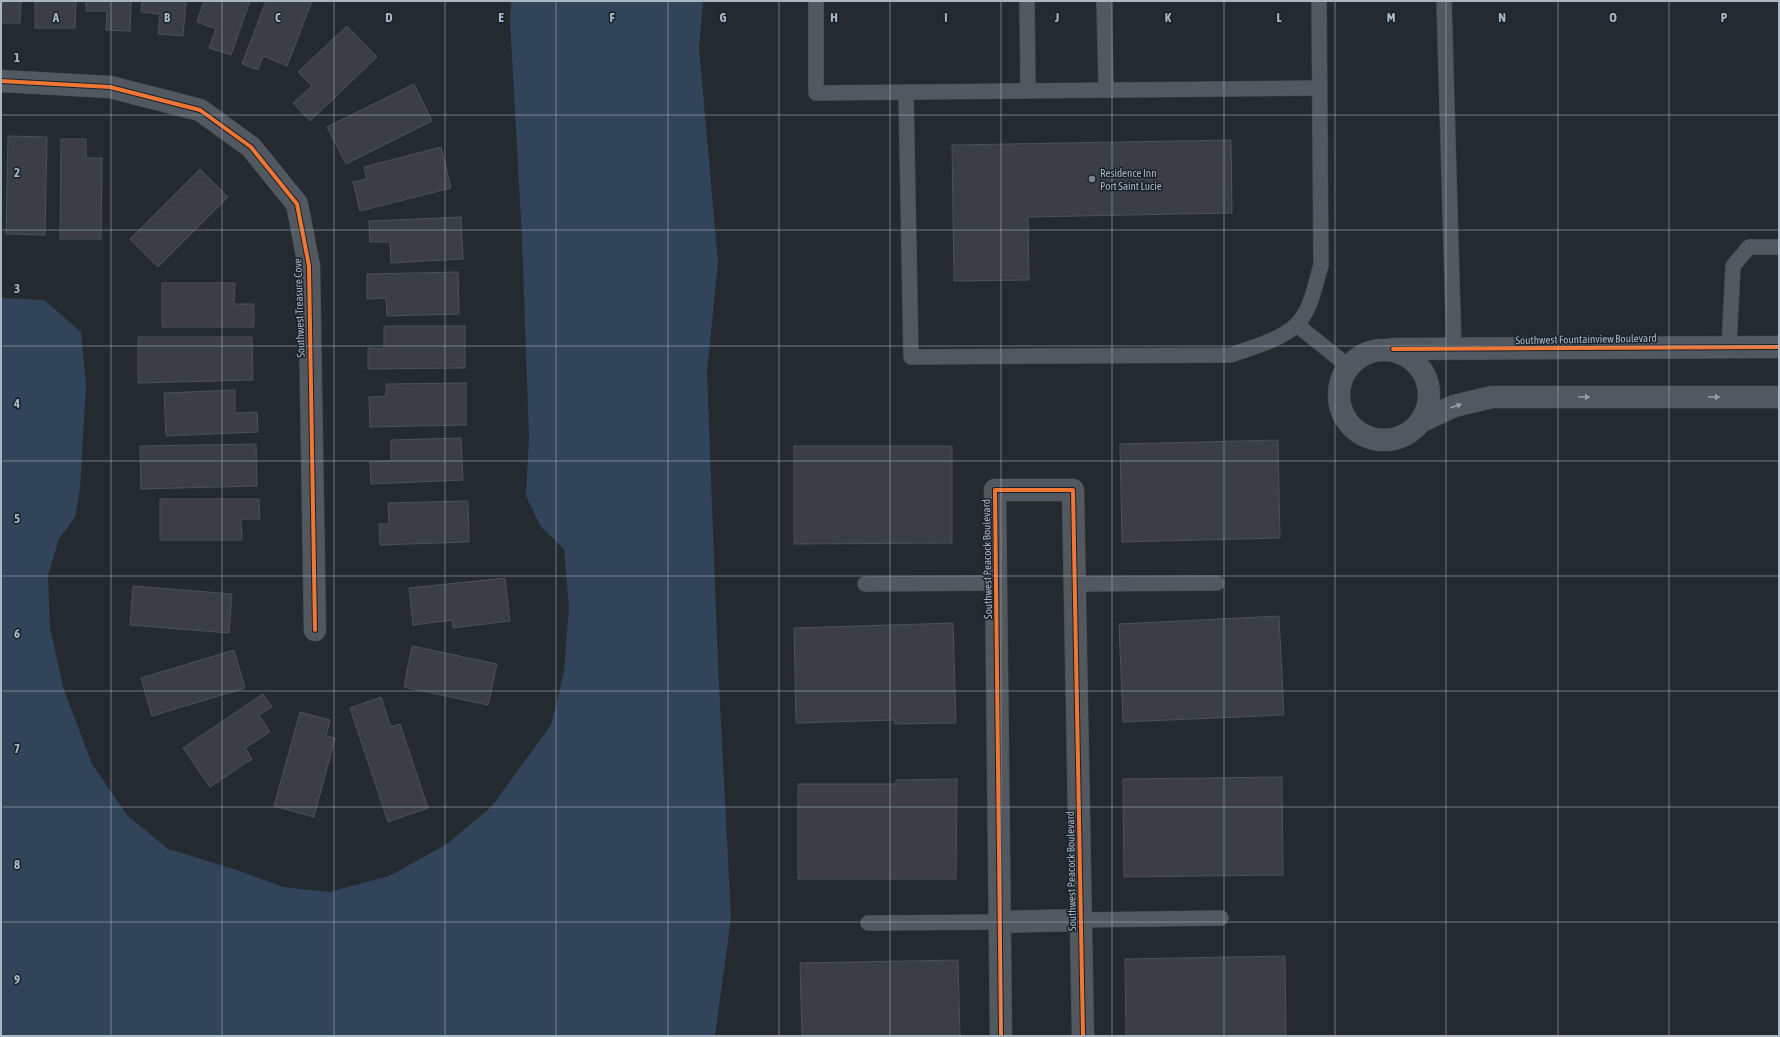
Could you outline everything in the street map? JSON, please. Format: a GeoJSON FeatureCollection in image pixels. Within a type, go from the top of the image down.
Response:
{"type":"FeatureCollection","features":[{"type":"Feature","properties":{"kind":"street","name":"Southwest Treasure Cove"},"geometry":{"type":"LineString","coordinates":[[1,81],[110,87],[200,110],[251,146],[296,204],[309,266],[315,630]]}},
{"type":"Feature","properties":{"kind":"street","name":"Southwest Fountainview Boulevard"},"geometry":{"type":"LineString","coordinates":[[1393,349],[1454,350],[1729,346],[1779,347]]}},
{"type":"Feature","properties":{"kind":"street"},"geometry":{"type":"LineString","coordinates":[[1375,349],[1393,349],[1408,355],[1420,366],[1427,380],[1430,396],[1427,412],[1420,422],[1408,434],[1394,440],[1378,440],[1364,436],[1352,427],[1342,414],[1338,396],[1340,380],[1348,366],[1360,355],[1375,349]]}},
{"type":"Feature","properties":{"kind":"street"},"geometry":{"type":"LineString","coordinates":[[1420,422],[1454,406],[1492,397],[1779,397]]}},
{"type":"Feature","properties":{"kind":"street","name":"Southwest Peacock Boulevard"},"geometry":{"type":"LineString","coordinates":[[1001,1036],[995,490],[1073,490],[1083,1036]]}},
{"type":"Feature","properties":{"kind":"street"},"geometry":{"type":"LineString","coordinates":[[1000,922],[1081,920]]}},
{"type":"Feature","properties":{"kind":"lane"},"geometry":{"type":"LineString","coordinates":[[816,1],[816,93],[1320,88]]}},
{"type":"Feature","properties":{"kind":"lane"},"geometry":{"type":"LineString","coordinates":[[1027,1],[1028,90]]}},
{"type":"Feature","properties":{"kind":"lane"},"geometry":{"type":"LineString","coordinates":[[1104,1],[1106,90]]}},
{"type":"Feature","properties":{"kind":"lane"},"geometry":{"type":"LineString","coordinates":[[906,92],[911,357],[1231,355],[1272,341],[1297,325],[1310,303],[1321,265],[1319,1]]}},
{"type":"Feature","properties":{"kind":"lane"},"geometry":{"type":"LineString","coordinates":[[1444,1],[1454,350]]}},
{"type":"Feature","properties":{"kind":"lane"},"geometry":{"type":"LineString","coordinates":[[1729,346],[1733,266],[1749,247],[1779,247]]}},
{"type":"Feature","properties":{"kind":"lane"},"geometry":{"type":"LineString","coordinates":[[1297,325],[1348,366]]}},
{"type":"Feature","properties":{"kind":"lane"},"geometry":{"type":"LineString","coordinates":[[865,584],[996,583]]}},
{"type":"Feature","properties":{"kind":"lane"},"geometry":{"type":"LineString","coordinates":[[1075,584],[1217,583]]}},
{"type":"Feature","properties":{"kind":"lane"},"geometry":{"type":"LineString","coordinates":[[1081,920],[1221,918]]}},
{"type":"Feature","properties":{"kind":"lane"},"geometry":{"type":"LineString","coordinates":[[868,923],[1000,922]]}},
{"type":"Feature","properties":{"kind":"water"},"geometry":{"type":"Polygon","coordinates":[[[511,1],[703,1],[699,48],[718,262],[707,372],[718,664],[731,918],[715,1036],[1,1036],[1,298],[44,300],[81,332],[86,385],[80,489],[75,517],[59,539],[48,575],[50,628],[64,690],[92,764],[127,815],[168,849],[234,869],[283,887],[329,892],[389,876],[447,844],[492,806],[551,725],[564,672],[569,607],[564,549],[541,527],[526,496],[529,437],[522,238],[510,20],[511,1]]]}},
{"type":"Feature","properties":{"kind":"building"},"geometry":{"type":"Polygon","coordinates":[[[1,1],[21,1],[20,23],[1,23],[1,1]]]}},
{"type":"Feature","properties":{"kind":"building"},"geometry":{"type":"Polygon","coordinates":[[[35,1],[76,1],[75,28],[35,28],[35,1]]]}},
{"type":"Feature","properties":{"kind":"building"},"geometry":{"type":"Polygon","coordinates":[[[86,1],[131,1],[130,31],[106,30],[107,11],[86,11],[86,1]]]}},
{"type":"Feature","properties":{"kind":"building"},"geometry":{"type":"Polygon","coordinates":[[[142,1],[186,1],[183,36],[158,34],[160,14],[141,12],[142,1]]]}},
{"type":"Feature","properties":{"kind":"building"},"geometry":{"type":"Polygon","coordinates":[[[204,1],[250,1],[231,55],[209,48],[216,29],[197,22],[204,1]]]}},
{"type":"Feature","properties":{"kind":"building"},"geometry":{"type":"Polygon","coordinates":[[[266,1],[312,1],[287,66],[263,56],[258,70],[242,64],[266,1]]]}},
{"type":"Feature","properties":{"kind":"building"},"geometry":{"type":"Polygon","coordinates":[[[347,26],[377,57],[310,121],[293,103],[312,86],[298,72],[347,26]]]}},
{"type":"Feature","properties":{"kind":"building"},"geometry":{"type":"Polygon","coordinates":[[[414,84],[432,121],[346,164],[327,127],[414,84]]]}},
{"type":"Feature","properties":{"kind":"building"},"geometry":{"type":"Polygon","coordinates":[[[8,136],[47,137],[45,235],[6,234],[8,136]]]}},
{"type":"Feature","properties":{"kind":"building"},"geometry":{"type":"Polygon","coordinates":[[[61,139],[86,139],[86,158],[102,158],[101,239],[60,239],[61,139]]]}},
{"type":"Feature","properties":{"kind":"building","name":"Residence Inn Port Saint Lucie"},"geometry":{"type":"Polygon","coordinates":[[[1231,140],[1232,213],[1028,217],[1029,280],[954,281],[952,145],[1231,140]]]}},
{"type":"Feature","properties":{"kind":"building"},"geometry":{"type":"Polygon","coordinates":[[[441,147],[451,188],[360,211],[353,182],[367,179],[364,167],[441,147]]]}},
{"type":"Feature","properties":{"kind":"building"},"geometry":{"type":"Polygon","coordinates":[[[200,169],[228,197],[158,267],[130,239],[200,169]]]}},
{"type":"Feature","properties":{"kind":"building"},"geometry":{"type":"Polygon","coordinates":[[[461,217],[463,259],[391,263],[390,242],[370,242],[369,221],[461,217]]]}},
{"type":"Feature","properties":{"kind":"building"},"geometry":{"type":"Polygon","coordinates":[[[458,272],[459,314],[387,316],[386,298],[367,299],[367,274],[458,272]]]}},
{"type":"Feature","properties":{"kind":"building"},"geometry":{"type":"Polygon","coordinates":[[[162,283],[235,283],[234,304],[254,304],[254,327],[162,327],[162,283]]]}},
{"type":"Feature","properties":{"kind":"building"},"geometry":{"type":"Polygon","coordinates":[[[384,326],[465,326],[465,368],[368,369],[368,348],[384,349],[384,326]]]}},
{"type":"Feature","properties":{"kind":"building"},"geometry":{"type":"Polygon","coordinates":[[[138,337],[252,337],[253,380],[138,383],[138,337]]]}},
{"type":"Feature","properties":{"kind":"building"},"geometry":{"type":"Polygon","coordinates":[[[466,383],[466,425],[370,427],[369,397],[386,396],[386,384],[466,383]]]}},
{"type":"Feature","properties":{"kind":"building"},"geometry":{"type":"Polygon","coordinates":[[[235,390],[235,413],[257,412],[258,432],[166,436],[164,393],[235,390]]]}},
{"type":"Feature","properties":{"kind":"building"},"geometry":{"type":"Polygon","coordinates":[[[461,438],[463,480],[371,484],[370,462],[391,461],[391,440],[461,438]]]}},
{"type":"Feature","properties":{"kind":"building"},"geometry":{"type":"Polygon","coordinates":[[[1278,440],[1280,538],[1122,542],[1120,444],[1278,440]]]}},
{"type":"Feature","properties":{"kind":"building"},"geometry":{"type":"Polygon","coordinates":[[[256,444],[257,486],[141,489],[140,446],[256,444]]]}},
{"type":"Feature","properties":{"kind":"building"},"geometry":{"type":"Polygon","coordinates":[[[794,446],[952,446],[952,543],[794,544],[794,446]]]}},
{"type":"Feature","properties":{"kind":"building"},"geometry":{"type":"Polygon","coordinates":[[[160,499],[259,499],[260,519],[241,519],[242,540],[160,540],[160,499]]]}},
{"type":"Feature","properties":{"kind":"building"},"geometry":{"type":"Polygon","coordinates":[[[468,501],[469,542],[380,545],[379,524],[389,524],[388,503],[468,501]]]}},
{"type":"Feature","properties":{"kind":"building"},"geometry":{"type":"Polygon","coordinates":[[[505,578],[510,621],[453,628],[452,620],[413,625],[409,588],[505,578]]]}},
{"type":"Feature","properties":{"kind":"building"},"geometry":{"type":"Polygon","coordinates":[[[133,586],[232,594],[229,633],[130,625],[133,586]]]}},
{"type":"Feature","properties":{"kind":"building"},"geometry":{"type":"Polygon","coordinates":[[[1279,616],[1284,715],[1123,722],[1119,624],[1279,616]]]}},
{"type":"Feature","properties":{"kind":"building"},"geometry":{"type":"Polygon","coordinates":[[[953,623],[956,723],[895,724],[895,720],[796,723],[794,628],[953,623]]]}},
{"type":"Feature","properties":{"kind":"building"},"geometry":{"type":"Polygon","coordinates":[[[412,646],[497,664],[488,705],[404,687],[412,646]]]}},
{"type":"Feature","properties":{"kind":"building"},"geometry":{"type":"Polygon","coordinates":[[[234,650],[245,688],[152,716],[141,678],[234,650]]]}},
{"type":"Feature","properties":{"kind":"building"},"geometry":{"type":"Polygon","coordinates":[[[263,694],[272,707],[259,715],[270,732],[245,748],[252,759],[210,787],[183,748],[263,694]]]}},
{"type":"Feature","properties":{"kind":"building"},"geometry":{"type":"Polygon","coordinates":[[[381,697],[391,727],[400,724],[428,808],[388,822],[350,708],[381,697]]]}},
{"type":"Feature","properties":{"kind":"building"},"geometry":{"type":"Polygon","coordinates":[[[300,712],[330,720],[326,736],[335,738],[314,817],[274,806],[300,712]]]}},
{"type":"Feature","properties":{"kind":"building"},"geometry":{"type":"Polygon","coordinates":[[[1282,777],[1283,875],[1124,877],[1123,779],[1282,777]]]}},
{"type":"Feature","properties":{"kind":"building"},"geometry":{"type":"Polygon","coordinates":[[[957,779],[956,879],[798,879],[798,784],[896,784],[896,780],[957,779]]]}},
{"type":"Feature","properties":{"kind":"building"},"geometry":{"type":"Polygon","coordinates":[[[1285,956],[1286,1036],[1126,1036],[1125,959],[1285,956]]]}},
{"type":"Feature","properties":{"kind":"building"},"geometry":{"type":"Polygon","coordinates":[[[958,960],[960,1036],[802,1036],[800,963],[958,960]]]}},
{"type":"Feature","properties":{"kind":"cycle path"},"geometry":{"type":"LineString","coordinates":[[1,81],[110,87],[200,110],[251,147],[297,204],[309,266],[315,630]]}},
{"type":"Feature","properties":{"kind":"cycle path"},"geometry":{"type":"LineString","coordinates":[[1393,349],[1779,347]]}},
{"type":"Feature","properties":{"kind":"cycle path"},"geometry":{"type":"LineString","coordinates":[[1001,1036],[995,490],[1073,490],[1083,1036]]}},
{"type":"Feature","properties":{"kind":"place","name":"Residence Inn Port Saint Lucie"},"geometry":{"type":"Point","coordinates":[1092,179]}}]}
